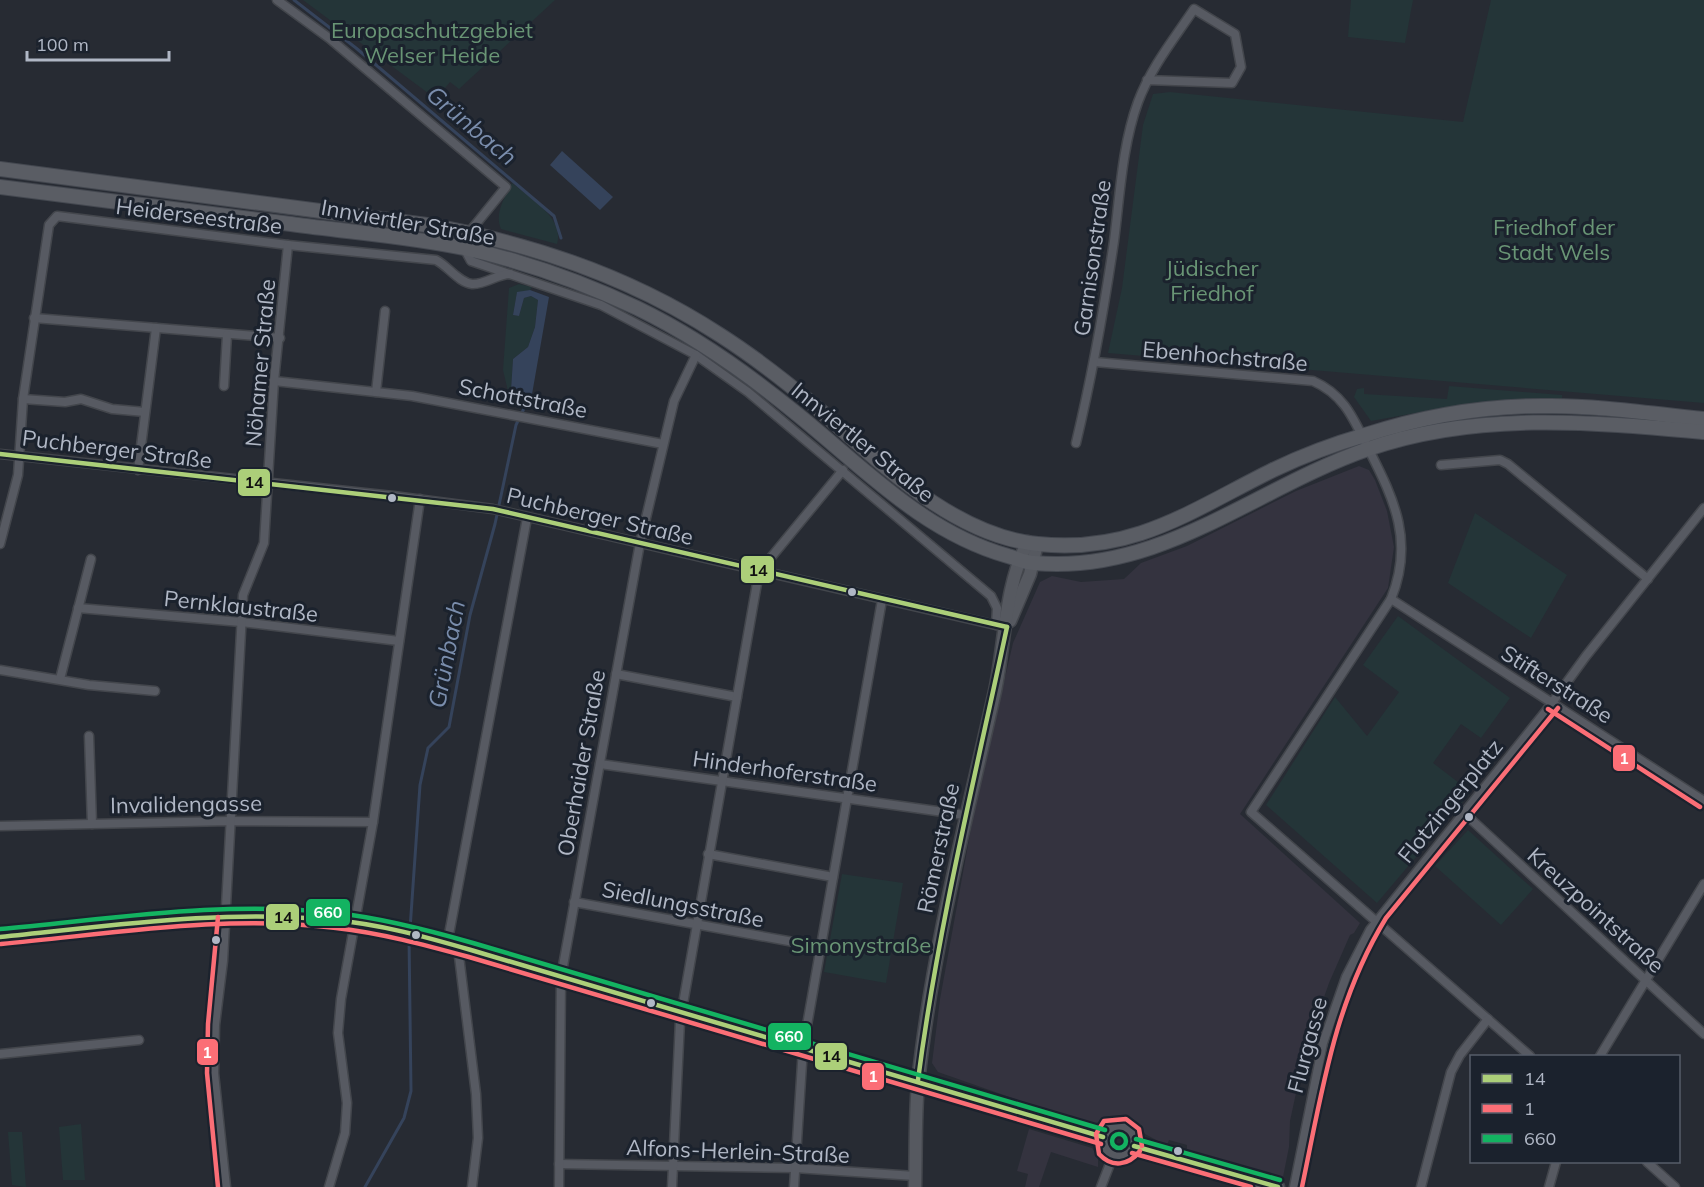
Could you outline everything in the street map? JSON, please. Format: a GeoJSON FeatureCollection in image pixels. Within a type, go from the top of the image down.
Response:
{"type":"FeatureCollection","features":[{"type":"Feature","properties":{"kind":"main road","name":"Innviertler Straße"},"geometry":{"type":"LineString","coordinates":[[0,170],[372,217],[468,232],[539,251],[585,267],[644,292],[690,316],[782,379],[935,504],[976,526],[1032,543],[1102,543],[1149,531],[1185,518],[1276,469],[1362,435],[1457,413],[1518,406],[1552,406],[1704,418]]}},
{"type":"Feature","properties":{"kind":"main road","name":"Innviertler Straße"},"geometry":{"type":"LineString","coordinates":[[0,187],[464,248],[537,269],[590,288],[682,332],[778,399],[926,520],[980,549],[1033,563],[1071,564],[1106,561],[1155,548],[1193,533],[1283,486],[1368,448],[1483,425],[1538,422],[1613,424],[1704,432]]}},
{"type":"Feature","properties":{"kind":"main road","name":"Römerstraße"},"geometry":{"type":"LineString","coordinates":[[915,1182],[918,1080],[928,1004],[965,815],[995,690],[1002,626],[1018,559],[1032,543]]}},
{"type":"Feature","properties":{"kind":"main road","name":"Römerstraße"},"geometry":{"type":"LineString","coordinates":[[1002,626],[1020,601],[1033,563],[1032,543]]}},
{"type":"Feature","properties":{"kind":"main road"},"geometry":{"type":"LineString","coordinates":[[0,937],[225,918],[300,917],[356,923],[402,933],[561,977],[918,1080],[1103,1137]]}},
{"type":"Feature","properties":{"kind":"main road"},"geometry":{"type":"LineString","coordinates":[[1124,1126],[1134,1137],[1134,1146],[1130,1153],[1121,1157],[1113,1156],[1106,1151],[1103,1137],[1108,1128],[1124,1126]]}},
{"type":"Feature","properties":{"kind":"main road"},"geometry":{"type":"LineString","coordinates":[[1134,1146],[1278,1187]]}},
{"type":"Feature","properties":{"kind":"street"},"geometry":{"type":"LineString","coordinates":[[277,0],[329,38],[506,187],[468,232],[464,248],[471,261],[601,304],[696,355],[748,392],[991,596],[1002,626]]}},
{"type":"Feature","properties":{"kind":"street","name":"Garnisonstraße"},"geometry":{"type":"LineString","coordinates":[[1076,442],[1095,362],[1128,139],[1147,80],[1194,9],[1235,34],[1241,67],[1232,83],[1147,80]]}},
{"type":"Feature","properties":{"kind":"street","name":"Heiderseestraße"},"geometry":{"type":"LineString","coordinates":[[34,318],[49,225],[57,216],[288,246],[436,260],[460,279],[473,284],[506,274],[517,275]]}},
{"type":"Feature","properties":{"kind":"street","name":"Nöhamer Straße"},"geometry":{"type":"LineString","coordinates":[[225,1187],[214,1073],[214,1025],[225,918],[243,595],[264,543],[274,381],[288,246]]}},
{"type":"Feature","properties":{"kind":"street"},"geometry":{"type":"LineString","coordinates":[[376,393],[385,311]]}},
{"type":"Feature","properties":{"kind":"street"},"geometry":{"type":"LineString","coordinates":[[0,544],[18,475],[23,399],[34,318],[280,338]]}},
{"type":"Feature","properties":{"kind":"street"},"geometry":{"type":"LineString","coordinates":[[138,470],[156,328]]}},
{"type":"Feature","properties":{"kind":"street"},"geometry":{"type":"LineString","coordinates":[[224,386],[227,335]]}},
{"type":"Feature","properties":{"kind":"street","name":"Oberhaider Straße"},"geometry":{"type":"LineString","coordinates":[[559,1187],[561,977],[640,543],[674,401],[696,355]]}},
{"type":"Feature","properties":{"kind":"street","name":"Ebenhochstraße"},"geometry":{"type":"LineString","coordinates":[[1095,362],[1313,381],[1342,399],[1389,488],[1402,538],[1396,585],[1391,599]]}},
{"type":"Feature","properties":{"kind":"street","name":"Schottstraße"},"geometry":{"type":"LineString","coordinates":[[274,381],[376,393],[516,415],[663,444]]}},
{"type":"Feature","properties":{"kind":"street"},"geometry":{"type":"LineString","coordinates":[[23,399],[65,402],[81,399],[112,408],[145,412]]}},
{"type":"Feature","properties":{"kind":"street","name":"Puchberger Straße"},"geometry":{"type":"LineString","coordinates":[[0,454],[420,499],[497,510],[1002,626]]}},
{"type":"Feature","properties":{"kind":"street"},"geometry":{"type":"LineString","coordinates":[[1441,465],[1500,460],[1508,464],[1648,579]]}},
{"type":"Feature","properties":{"kind":"street"},"geometry":{"type":"LineString","coordinates":[[672,1187],[682,1012],[759,572],[843,470]]}},
{"type":"Feature","properties":{"kind":"street"},"geometry":{"type":"LineString","coordinates":[[329,1187],[345,1133],[347,1103],[338,1033],[341,999],[373,822],[420,499]]}},
{"type":"Feature","properties":{"kind":"street","name":"Flotzingerplatz"},"geometry":{"type":"LineString","coordinates":[[1376,921],[1552,703],[1704,507]]}},
{"type":"Feature","properties":{"kind":"street"},"geometry":{"type":"LineString","coordinates":[[472,1187],[478,1138],[476,1094],[453,947],[527,518]]}},
{"type":"Feature","properties":{"kind":"street"},"geometry":{"type":"LineString","coordinates":[[60,679],[91,559]]}},
{"type":"Feature","properties":{"kind":"street"},"geometry":{"type":"LineString","coordinates":[[1391,599],[1251,812],[1529,1055]]}},
{"type":"Feature","properties":{"kind":"street","name":"Stifterstraße"},"geometry":{"type":"LineString","coordinates":[[1391,599],[1704,801]]}},
{"type":"Feature","properties":{"kind":"street"},"geometry":{"type":"LineString","coordinates":[[794,1187],[802,1048],[882,600]]}},
{"type":"Feature","properties":{"kind":"street","name":"Pernklaustraße"},"geometry":{"type":"LineString","coordinates":[[78,608],[241,622],[399,641]]}},
{"type":"Feature","properties":{"kind":"street"},"geometry":{"type":"LineString","coordinates":[[0,670],[155,691]]}},
{"type":"Feature","properties":{"kind":"street"},"geometry":{"type":"LineString","coordinates":[[616,675],[737,696]]}},
{"type":"Feature","properties":{"kind":"street"},"geometry":{"type":"LineString","coordinates":[[89,736],[92,824]]}},
{"type":"Feature","properties":{"kind":"street","name":"Hinderhoferstraße"},"geometry":{"type":"LineString","coordinates":[[600,764],[965,815]]}},
{"type":"Feature","properties":{"kind":"street","name":"Kreuzpointstraße"},"geometry":{"type":"LineString","coordinates":[[1463,812],[1704,1034]]}},
{"type":"Feature","properties":{"kind":"street","name":"Invalidengasse"},"geometry":{"type":"LineString","coordinates":[[0,826],[229,821],[373,822]]}},
{"type":"Feature","properties":{"kind":"street"},"geometry":{"type":"LineString","coordinates":[[708,854],[833,877]]}},
{"type":"Feature","properties":{"kind":"street"},"geometry":{"type":"LineString","coordinates":[[1601,1055],[1704,884]]}},
{"type":"Feature","properties":{"kind":"street","name":"Siedlungsstraße"},"geometry":{"type":"LineString","coordinates":[[574,902],[821,947]]}},
{"type":"Feature","properties":{"kind":"street","name":"Flurgasse"},"geometry":{"type":"LineString","coordinates":[[1294,1187],[1311,1093],[1334,1008],[1346,976],[1376,921]]}},
{"type":"Feature","properties":{"kind":"street"},"geometry":{"type":"LineString","coordinates":[[1421,1187],[1451,1072],[1460,1055],[1488,1019]]}},
{"type":"Feature","properties":{"kind":"street"},"geometry":{"type":"LineString","coordinates":[[0,1054],[139,1040]]}},
{"type":"Feature","properties":{"kind":"street"},"geometry":{"type":"LineString","coordinates":[[1101,1187],[1113,1156]]}},
{"type":"Feature","properties":{"kind":"street"},"geometry":{"type":"LineString","coordinates":[[1549,1187],[1555,1163]]}},
{"type":"Feature","properties":{"kind":"street"},"geometry":{"type":"LineString","coordinates":[[1649,1163],[1675,1187]]}},
{"type":"Feature","properties":{"kind":"street","name":"Alfons-Herlein-Straße"},"geometry":{"type":"LineString","coordinates":[[559,1164],[795,1168],[915,1182]]}},
{"type":"Feature","properties":{"kind":"shaded area"},"geometry":{"type":"Polygon","coordinates":[[[1359,466],[1369,470],[1387,511],[1394,547],[1388,588],[1240,814],[1360,923],[1350,935],[1329,983],[1305,1051],[1290,1121],[1289,1147],[1283,1177],[1187,1151],[1187,1145],[1169,1140],[1167,1145],[1145,1134],[1131,1118],[1121,1115],[1090,1125],[938,1072],[932,1063],[940,999],[974,812],[1013,643],[1040,582],[1052,576],[1081,582],[1124,579],[1141,563],[1187,546],[1296,491],[1359,466]]]}},
{"type":"Feature","properties":{"kind":"shaded area"},"geometry":{"type":"Polygon","coordinates":[[[1029,1129],[1092,1148],[1098,1157],[1098,1167],[1051,1152],[1039,1187],[1025,1187],[1028,1174],[1017,1171],[1029,1129]]]}},
{"type":"Feature","properties":{"kind":"green space","name":"Europaschutzgebiet Welser Heide"},"geometry":{"type":"Polygon","coordinates":[[[303,0],[555,0],[459,89],[450,82],[436,99],[303,0]]]}},
{"type":"Feature","properties":{"kind":"green space"},"geometry":{"type":"Polygon","coordinates":[[[1351,0],[1413,0],[1405,43],[1348,37],[1351,0]]]}},
{"type":"Feature","properties":{"kind":"green space","name":"Friedhof der Stadt Wels"},"geometry":{"type":"Polygon","coordinates":[[[1491,0],[1704,0],[1704,403],[1108,353],[1122,288],[1143,125],[1153,94],[1170,92],[1463,122],[1491,0]]]}},
{"type":"Feature","properties":{"kind":"green space"},"geometry":{"type":"Polygon","coordinates":[[[512,183],[551,217],[558,234],[557,244],[501,229],[500,211],[512,183]]]}},
{"type":"Feature","properties":{"kind":"green space"},"geometry":{"type":"Polygon","coordinates":[[[519,284],[532,287],[530,290],[517,293],[513,315],[519,316],[524,298],[531,296],[538,300],[535,327],[528,347],[513,359],[511,390],[515,400],[520,400],[519,406],[511,404],[503,370],[509,288],[519,284]]]}},
{"type":"Feature","properties":{"kind":"green space"},"geometry":{"type":"Polygon","coordinates":[[[1449,386],[1562,395],[1562,399],[1471,403],[1371,421],[1354,397],[1357,389],[1364,388],[1364,394],[1447,399],[1449,386]]]}},
{"type":"Feature","properties":{"kind":"green space"},"geometry":{"type":"Polygon","coordinates":[[[1475,513],[1567,575],[1531,638],[1448,583],[1475,513]]]}},
{"type":"Feature","properties":{"kind":"green space"},"geometry":{"type":"Polygon","coordinates":[[[1398,616],[1510,698],[1481,738],[1461,724],[1433,763],[1471,792],[1377,903],[1266,805],[1335,697],[1367,736],[1399,692],[1363,665],[1398,616]]]}},
{"type":"Feature","properties":{"kind":"green space"},"geometry":{"type":"Polygon","coordinates":[[[1468,830],[1533,889],[1501,925],[1435,866],[1468,830]]]}},
{"type":"Feature","properties":{"kind":"green space","name":"Simonystraße"},"geometry":{"type":"Polygon","coordinates":[[[842,874],[903,883],[886,983],[824,972],[842,874]]]}},
{"type":"Feature","properties":{"kind":"green space"},"geometry":{"type":"Polygon","coordinates":[[[81,1124],[85,1180],[63,1180],[59,1127],[81,1124]]]}},
{"type":"Feature","properties":{"kind":"green space"},"geometry":{"type":"Polygon","coordinates":[[[8,1132],[22,1132],[26,1187],[12,1185],[8,1132]]]}},
{"type":"Feature","properties":{"kind":"water"},"geometry":{"type":"Polygon","coordinates":[[[562,151],[613,197],[600,210],[550,165],[562,151]]]}},
{"type":"Feature","properties":{"kind":"water"},"geometry":{"type":"Polygon","coordinates":[[[530,290],[549,297],[531,400],[515,400],[511,390],[513,359],[528,347],[535,327],[538,300],[531,296],[524,298],[519,316],[513,315],[517,292],[530,290]]]}},
{"type":"Feature","properties":{"kind":"waterway","name":"Grünbach"},"geometry":{"type":"LineString","coordinates":[[294,0],[356,48],[554,216],[561,238]]}},
{"type":"Feature","properties":{"kind":"waterway","name":"Grünbach"},"geometry":{"type":"LineString","coordinates":[[410,929],[420,785],[428,748],[449,727],[470,615],[495,524],[516,425],[529,398]]}},
{"type":"Feature","properties":{"kind":"waterway","name":"Grünbach"},"geometry":{"type":"LineString","coordinates":[[365,1187],[404,1118],[411,1091],[409,936]]}},
{"type":"Feature","properties":{"kind":"transit line","name":"14"},"geometry":{"type":"LineString","coordinates":[[0,454],[493,509],[1007,627]]}},
{"type":"Feature","properties":{"kind":"transit line","name":"14"},"geometry":{"type":"LineString","coordinates":[[918,1080],[947,909],[1007,627]]}},
{"type":"Feature","properties":{"kind":"transit line","name":"1"},"geometry":{"type":"LineString","coordinates":[[1302,1187],[1332,1049],[1342,1015],[1368,950],[1386,918],[1558,708]]}},
{"type":"Feature","properties":{"kind":"transit line","name":"1"},"geometry":{"type":"LineString","coordinates":[[1548,709],[1700,807]]}},
{"type":"Feature","properties":{"kind":"transit line","name":"660"},"geometry":{"type":"LineString","coordinates":[[0,929],[210,910],[294,910],[370,918],[473,943],[1105,1130]]}},
{"type":"Feature","properties":{"kind":"transit line","name":"14"},"geometry":{"type":"LineString","coordinates":[[0,937],[166,920],[250,916],[333,920],[385,928],[471,950],[1103,1137]]}},
{"type":"Feature","properties":{"kind":"transit line","name":"1"},"geometry":{"type":"LineString","coordinates":[[218,917],[208,1024],[207,1073],[218,1187]]}},
{"type":"Feature","properties":{"kind":"transit line","name":"1"},"geometry":{"type":"LineString","coordinates":[[1,944],[210,924],[294,924],[370,933],[469,957],[1101,1144]]}},
{"type":"Feature","properties":{"kind":"transit line","name":"1"},"geometry":{"type":"LineString","coordinates":[[1140,1151],[1125,1162],[1109,1162],[1099,1154],[1096,1134],[1104,1121],[1126,1119],[1139,1129],[1142,1146]]}},
{"type":"Feature","properties":{"kind":"transit line","name":"660"},"geometry":{"type":"LineString","coordinates":[[1116,1134],[1122,1134],[1126,1141],[1122,1148],[1116,1148],[1112,1144],[1112,1138],[1116,1134]]}},
{"type":"Feature","properties":{"kind":"transit line","name":"660"},"geometry":{"type":"LineString","coordinates":[[1136,1139],[1280,1180]]}},
{"type":"Feature","properties":{"kind":"transit line","name":"14"},"geometry":{"type":"LineString","coordinates":[[1134,1146],[1278,1187]]}},
{"type":"Feature","properties":{"kind":"transit line","name":"1"},"geometry":{"type":"LineString","coordinates":[[1132,1153],[1251,1187]]}},
{"type":"Feature","properties":{"kind":"park label","name":"Jüdischer Friedhof"},"geometry":{"type":"Point","coordinates":[1212,280]}}]}
